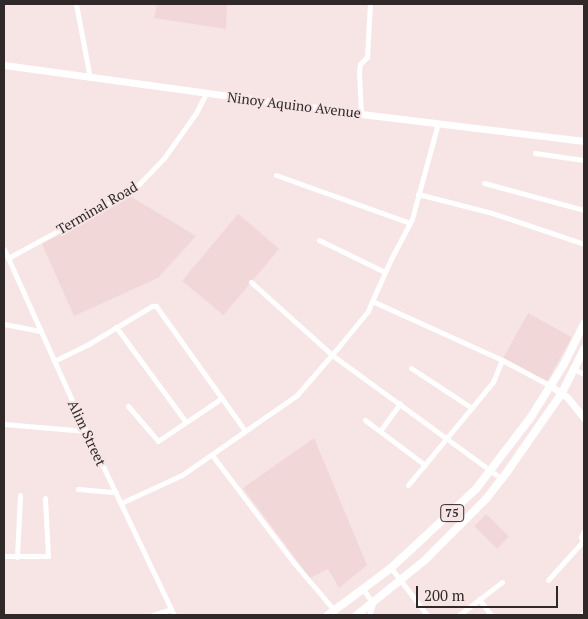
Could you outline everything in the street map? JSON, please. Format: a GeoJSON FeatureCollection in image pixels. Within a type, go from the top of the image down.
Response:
{"type":"FeatureCollection","features":[{"type":"Feature","properties":{"kind":"highway","name":"75"},"geometry":{"type":"LineString","coordinates":[[331,613],[391,568],[457,508],[491,471],[551,386],[584,324]]}},
{"type":"Feature","properties":{"kind":"highway","name":"75"},"geometry":{"type":"LineString","coordinates":[[357,615],[401,581],[468,518],[502,479],[562,393],[584,348]]}},
{"type":"Feature","properties":{"kind":"main road","name":"Ninoy Aquino Avenue"},"geometry":{"type":"LineString","coordinates":[[4,65],[361,114],[584,141]]}},
{"type":"Feature","properties":{"kind":"main road"},"geometry":{"type":"LineString","coordinates":[[551,386],[562,393],[584,418]]}},
{"type":"Feature","properties":{"kind":"street"},"geometry":{"type":"LineString","coordinates":[[76,4],[90,78]]}},
{"type":"Feature","properties":{"kind":"street"},"geometry":{"type":"LineString","coordinates":[[361,114],[359,70],[361,63],[367,57],[370,4]]}},
{"type":"Feature","properties":{"kind":"street","name":"Terminal Road"},"geometry":{"type":"LineString","coordinates":[[8,258],[118,198],[138,185],[164,158],[196,113],[206,93]]}},
{"type":"Feature","properties":{"kind":"street"},"geometry":{"type":"LineString","coordinates":[[121,503],[182,474],[297,395],[332,355],[368,311],[410,223],[438,123]]}},
{"type":"Feature","properties":{"kind":"street"},"geometry":{"type":"LineString","coordinates":[[535,153],[584,160]]}},
{"type":"Feature","properties":{"kind":"street"},"geometry":{"type":"LineString","coordinates":[[276,175],[410,223]]}},
{"type":"Feature","properties":{"kind":"street"},"geometry":{"type":"LineString","coordinates":[[484,183],[584,210]]}},
{"type":"Feature","properties":{"kind":"street"},"geometry":{"type":"LineString","coordinates":[[418,194],[434,196],[492,213],[584,244]]}},
{"type":"Feature","properties":{"kind":"street"},"geometry":{"type":"LineString","coordinates":[[319,240],[385,272]]}},
{"type":"Feature","properties":{"kind":"street","name":"Alim Street"},"geometry":{"type":"LineString","coordinates":[[4,249],[86,431],[174,615]]}},
{"type":"Feature","properties":{"kind":"street"},"geometry":{"type":"LineString","coordinates":[[251,282],[332,355],[502,479]]}},
{"type":"Feature","properties":{"kind":"street"},"geometry":{"type":"LineString","coordinates":[[372,301],[502,360],[551,386]]}},
{"type":"Feature","properties":{"kind":"street"},"geometry":{"type":"LineString","coordinates":[[54,361],[87,345],[152,306],[156,306],[244,431]]}},
{"type":"Feature","properties":{"kind":"street"},"geometry":{"type":"LineString","coordinates":[[4,322],[41,331]]}},
{"type":"Feature","properties":{"kind":"street"},"geometry":{"type":"LineString","coordinates":[[116,327],[185,421]]}},
{"type":"Feature","properties":{"kind":"street"},"geometry":{"type":"LineString","coordinates":[[408,485],[493,382],[502,360]]}},
{"type":"Feature","properties":{"kind":"street"},"geometry":{"type":"LineString","coordinates":[[411,368],[472,408]]}},
{"type":"Feature","properties":{"kind":"street"},"geometry":{"type":"LineString","coordinates":[[574,369],[584,374]]}},
{"type":"Feature","properties":{"kind":"street"},"geometry":{"type":"LineString","coordinates":[[128,406],[158,441],[185,421],[222,398]]}},
{"type":"Feature","properties":{"kind":"street"},"geometry":{"type":"LineString","coordinates":[[380,431],[400,403]]}},
{"type":"Feature","properties":{"kind":"street"},"geometry":{"type":"LineString","coordinates":[[365,420],[426,465]]}},
{"type":"Feature","properties":{"kind":"street"},"geometry":{"type":"LineString","coordinates":[[4,424],[86,431]]}},
{"type":"Feature","properties":{"kind":"street"},"geometry":{"type":"LineString","coordinates":[[212,454],[331,613]]}},
{"type":"Feature","properties":{"kind":"street"},"geometry":{"type":"LineString","coordinates":[[78,490],[116,492]]}},
{"type":"Feature","properties":{"kind":"street"},"geometry":{"type":"LineString","coordinates":[[17,557],[20,495]]}},
{"type":"Feature","properties":{"kind":"street"},"geometry":{"type":"LineString","coordinates":[[4,556],[43,558],[49,555],[45,498]]}},
{"type":"Feature","properties":{"kind":"street"},"geometry":{"type":"LineString","coordinates":[[548,580],[584,542],[581,537],[584,531]]}},
{"type":"Feature","properties":{"kind":"street"},"geometry":{"type":"LineString","coordinates":[[391,568],[427,615]]}},
{"type":"Feature","properties":{"kind":"street"},"geometry":{"type":"LineString","coordinates":[[459,615],[502,582]]}},
{"type":"Feature","properties":{"kind":"street"},"geometry":{"type":"LineString","coordinates":[[363,589],[373,604],[369,615]]}},
{"type":"Feature","properties":{"kind":"street"},"geometry":{"type":"LineString","coordinates":[[479,599],[491,615]]}},
{"type":"Feature","properties":{"kind":"street"},"geometry":{"type":"LineString","coordinates":[[154,615],[172,609]]}},
{"type":"Feature","properties":{"kind":"shaded area"},"geometry":{"type":"Polygon","coordinates":[[[157,4],[227,4],[226,29],[154,18],[157,4]]]}},
{"type":"Feature","properties":{"kind":"shaded area"},"geometry":{"type":"Polygon","coordinates":[[[130,196],[196,236],[158,278],[74,316],[42,244],[130,196]]]}},
{"type":"Feature","properties":{"kind":"shaded area"},"geometry":{"type":"Polygon","coordinates":[[[238,214],[279,249],[223,315],[182,281],[238,214]]]}},
{"type":"Feature","properties":{"kind":"shaded area"},"geometry":{"type":"Polygon","coordinates":[[[528,313],[572,337],[547,382],[503,358],[528,313]]]}},
{"type":"Feature","properties":{"kind":"shaded area"},"geometry":{"type":"Polygon","coordinates":[[[314,438],[367,565],[339,588],[328,569],[310,578],[243,488],[314,438]]]}},
{"type":"Feature","properties":{"kind":"shaded area"},"geometry":{"type":"Polygon","coordinates":[[[486,514],[509,536],[497,548],[474,526],[486,514]]]}}]}
